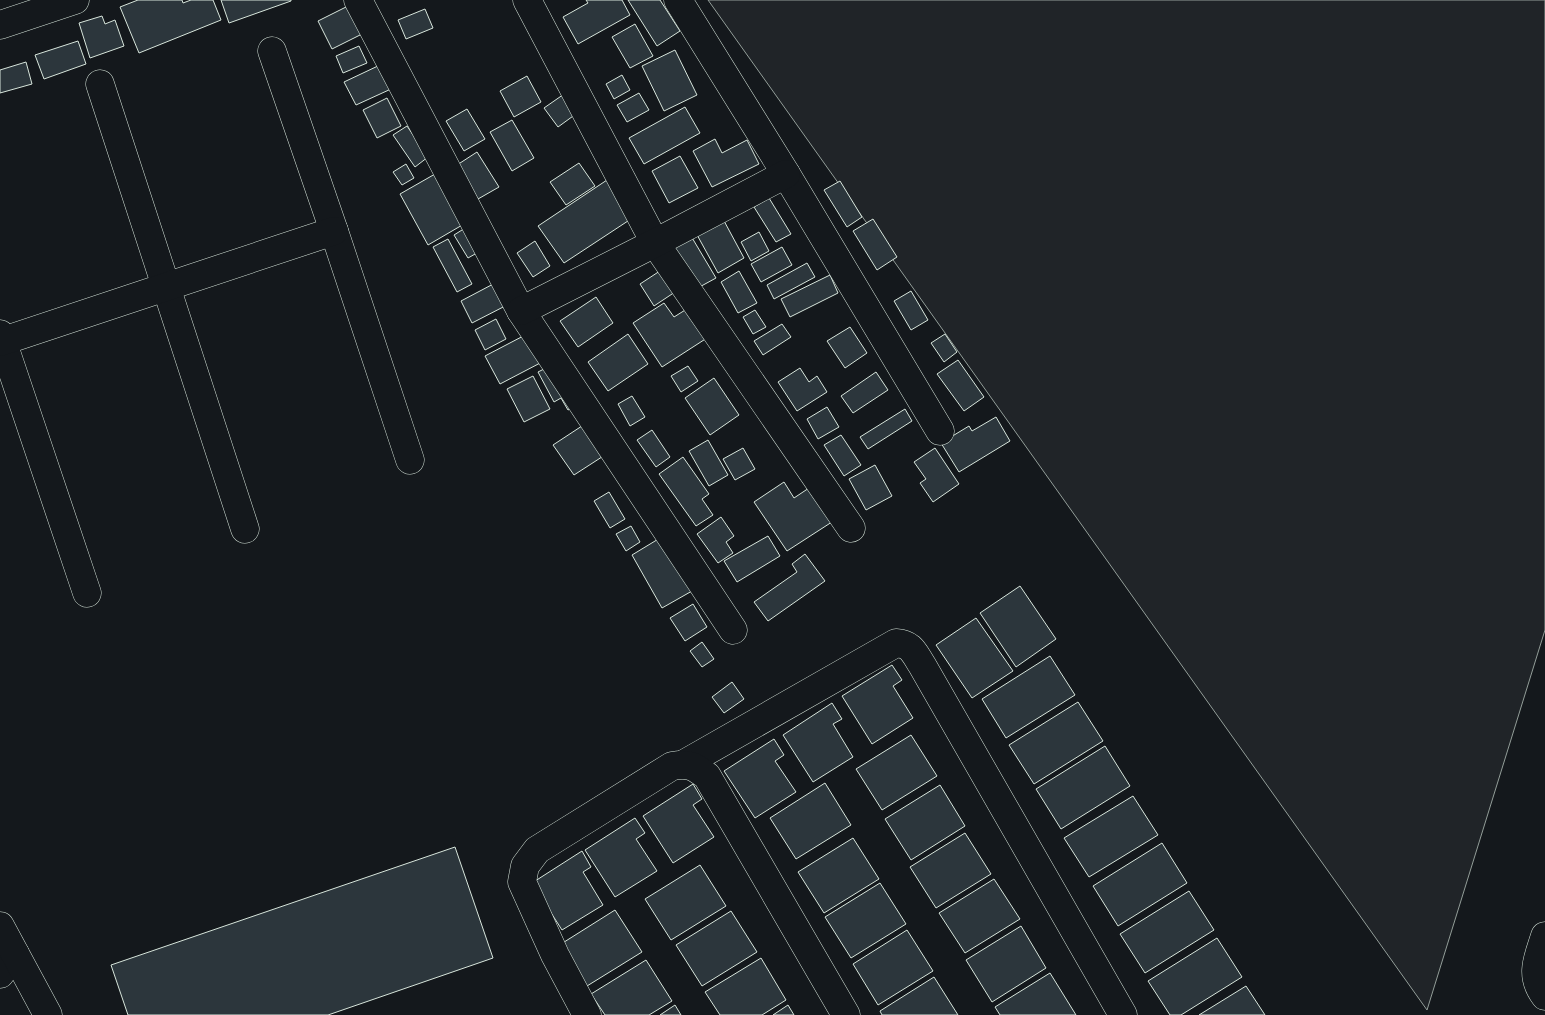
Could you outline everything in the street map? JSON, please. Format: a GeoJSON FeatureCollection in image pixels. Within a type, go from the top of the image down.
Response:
{"type":"FeatureCollection","features":[{"type":"Feature","properties":{"kind":"street"},"geometry":{"type":"LineString","coordinates":[[0,24],[75,0]]}},
{"type":"Feature","properties":{"kind":"street"},"geometry":{"type":"LineString","coordinates":[[358,0],[521,311],[733,630]]}},
{"type":"Feature","properties":{"kind":"street"},"geometry":{"type":"LineString","coordinates":[[527,0],[655,243],[851,528]]}},
{"type":"Feature","properties":{"kind":"street"},"geometry":{"type":"LineString","coordinates":[[678,0],[786,174],[940,431]]}},
{"type":"Feature","properties":{"kind":"street"},"geometry":{"type":"LineString","coordinates":[[272,51],[410,460]]}},
{"type":"Feature","properties":{"kind":"street"},"geometry":{"type":"LineString","coordinates":[[100,84],[245,529]]}},
{"type":"Feature","properties":{"kind":"street"},"geometry":{"type":"LineString","coordinates":[[521,311],[786,174]]}},
{"type":"Feature","properties":{"kind":"street"},"geometry":{"type":"LineString","coordinates":[[88,593],[1,340],[334,231]]}},
{"type":"Feature","properties":{"kind":"street"},"geometry":{"type":"LineString","coordinates":[[587,1015],[555,955],[522,882],[525,866],[537,850],[672,766],[684,764],[896,643],[905,643],[912,649],[1124,1015]]}},
{"type":"Feature","properties":{"kind":"street"},"geometry":{"type":"LineString","coordinates":[[684,764],[696,767],[707,776],[846,1015]]}},
{"type":"Feature","properties":{"kind":"street"},"geometry":{"type":"LineString","coordinates":[[0,926],[8,964],[48,1015]]}},
{"type":"Feature","properties":{"kind":"street"},"geometry":{"type":"LineString","coordinates":[[1545,936],[1535,969],[1539,987],[1545,996]]}},
{"type":"Feature","properties":{"kind":"shaded area"},"geometry":{"type":"Polygon","coordinates":[[[708,0],[1545,0],[1545,630],[1427,1010],[708,0]]]}},
{"type":"Feature","properties":{"kind":"building"},"geometry":{"type":"Polygon","coordinates":[[[138,0],[182,0],[183,3],[191,0],[213,0],[221,20],[139,53],[120,7],[138,0]]]}},
{"type":"Feature","properties":{"kind":"building"},"geometry":{"type":"Polygon","coordinates":[[[221,0],[291,0],[291,1],[229,23],[221,0]]]}},
{"type":"Feature","properties":{"kind":"building"},"geometry":{"type":"Polygon","coordinates":[[[586,0],[622,0],[630,15],[578,44],[563,17],[588,3],[586,0]]]}},
{"type":"Feature","properties":{"kind":"building"},"geometry":{"type":"Polygon","coordinates":[[[628,0],[660,0],[680,31],[657,46],[628,0]]]}},
{"type":"Feature","properties":{"kind":"building"},"geometry":{"type":"Polygon","coordinates":[[[354,3],[368,31],[332,49],[318,21],[354,3]]]}},
{"type":"Feature","properties":{"kind":"building"},"geometry":{"type":"Polygon","coordinates":[[[425,9],[433,28],[406,39],[398,20],[425,9]]]}},
{"type":"Feature","properties":{"kind":"building"},"geometry":{"type":"Polygon","coordinates":[[[102,16],[105,24],[115,20],[124,46],[90,58],[79,23],[102,16]]]}},
{"type":"Feature","properties":{"kind":"building"},"geometry":{"type":"Polygon","coordinates":[[[635,24],[653,56],[630,68],[612,37],[635,24]]]}},
{"type":"Feature","properties":{"kind":"building"},"geometry":{"type":"Polygon","coordinates":[[[78,41],[86,64],[44,79],[35,55],[78,41]]]}},
{"type":"Feature","properties":{"kind":"building"},"geometry":{"type":"Polygon","coordinates":[[[359,46],[367,63],[343,73],[336,56],[359,46]]]}},
{"type":"Feature","properties":{"kind":"building"},"geometry":{"type":"Polygon","coordinates":[[[675,50],[697,95],[664,111],[642,66],[675,50]]]}},
{"type":"Feature","properties":{"kind":"building"},"geometry":{"type":"Polygon","coordinates":[[[26,62],[32,84],[0,93],[0,70],[26,62]]]}},
{"type":"Feature","properties":{"kind":"building"},"geometry":{"type":"Polygon","coordinates":[[[380,65],[391,89],[356,105],[344,82],[380,65]]]}},
{"type":"Feature","properties":{"kind":"building"},"geometry":{"type":"Polygon","coordinates":[[[622,75],[630,90],[614,99],[606,84],[622,75]]]}},
{"type":"Feature","properties":{"kind":"building"},"geometry":{"type":"Polygon","coordinates":[[[527,76],[541,102],[514,117],[500,91],[527,76]]]}},
{"type":"Feature","properties":{"kind":"building"},"geometry":{"type":"Polygon","coordinates":[[[567,92],[580,111],[558,127],[544,108],[567,92]]]}},
{"type":"Feature","properties":{"kind":"building"},"geometry":{"type":"Polygon","coordinates":[[[639,93],[649,110],[627,122],[617,105],[639,93]]]}},
{"type":"Feature","properties":{"kind":"building"},"geometry":{"type":"Polygon","coordinates":[[[387,98],[401,126],[377,138],[363,110],[387,98]]]}},
{"type":"Feature","properties":{"kind":"building"},"geometry":{"type":"Polygon","coordinates":[[[685,107],[700,133],[644,164],[629,138],[685,107]]]}},
{"type":"Feature","properties":{"kind":"building"},"geometry":{"type":"Polygon","coordinates":[[[467,109],[485,139],[464,151],[446,121],[467,109]]]}},
{"type":"Feature","properties":{"kind":"building"},"geometry":{"type":"Polygon","coordinates":[[[512,120],[534,158],[512,171],[490,132],[512,120]]]}},
{"type":"Feature","properties":{"kind":"building"},"geometry":{"type":"Polygon","coordinates":[[[407,126],[428,157],[415,167],[393,135],[407,126]]]}},
{"type":"Feature","properties":{"kind":"building"},"geometry":{"type":"Polygon","coordinates":[[[715,139],[722,153],[747,140],[759,164],[712,187],[693,151],[715,139]]]}},
{"type":"Feature","properties":{"kind":"building"},"geometry":{"type":"Polygon","coordinates":[[[477,152],[499,187],[478,199],[457,165],[477,152]]]}},
{"type":"Feature","properties":{"kind":"building"},"geometry":{"type":"Polygon","coordinates":[[[680,156],[698,188],[669,203],[652,171],[680,156]]]}},
{"type":"Feature","properties":{"kind":"building"},"geometry":{"type":"Polygon","coordinates":[[[579,163],[595,186],[566,205],[550,182],[579,163]]]}},
{"type":"Feature","properties":{"kind":"building"},"geometry":{"type":"Polygon","coordinates":[[[406,164],[414,178],[402,185],[393,172],[406,164]]]}},
{"type":"Feature","properties":{"kind":"building"},"geometry":{"type":"Polygon","coordinates":[[[435,174],[464,224],[428,245],[400,194],[435,174]]]}},
{"type":"Feature","properties":{"kind":"building"},"geometry":{"type":"Polygon","coordinates":[[[610,178],[634,217],[564,263],[538,226],[610,178]]]}},
{"type":"Feature","properties":{"kind":"building"},"geometry":{"type":"Polygon","coordinates":[[[840,181],[862,217],[847,227],[824,190],[840,181]]]}},
{"type":"Feature","properties":{"kind":"building"},"geometry":{"type":"Polygon","coordinates":[[[769,198],[791,234],[776,242],[754,207],[769,198]]]}},
{"type":"Feature","properties":{"kind":"building"},"geometry":{"type":"Polygon","coordinates":[[[723,219],[744,258],[718,273],[696,233],[723,219]]]}},
{"type":"Feature","properties":{"kind":"building"},"geometry":{"type":"Polygon","coordinates":[[[873,219],[897,257],[877,270],[853,231],[873,219]]]}},
{"type":"Feature","properties":{"kind":"building"},"geometry":{"type":"Polygon","coordinates":[[[470,225],[484,249],[468,258],[454,235],[470,225]]]}},
{"type":"Feature","properties":{"kind":"building"},"geometry":{"type":"Polygon","coordinates":[[[759,232],[769,251],[751,261],[741,242],[759,232]]]}},
{"type":"Feature","properties":{"kind":"building"},"geometry":{"type":"Polygon","coordinates":[[[691,236],[716,278],[694,290],[670,249],[691,236]]]}},
{"type":"Feature","properties":{"kind":"building"},"geometry":{"type":"Polygon","coordinates":[[[448,239],[472,284],[457,292],[433,247],[448,239]]]}},
{"type":"Feature","properties":{"kind":"building"},"geometry":{"type":"Polygon","coordinates":[[[535,241],[550,266],[533,277],[517,253],[535,241]]]}},
{"type":"Feature","properties":{"kind":"building"},"geometry":{"type":"Polygon","coordinates":[[[782,247],[792,265],[761,282],[751,264],[782,247]]]}},
{"type":"Feature","properties":{"kind":"building"},"geometry":{"type":"Polygon","coordinates":[[[807,263],[815,277],[774,299],[767,285],[807,263]]]}},
{"type":"Feature","properties":{"kind":"building"},"geometry":{"type":"Polygon","coordinates":[[[666,267],[681,288],[654,306],[640,284],[666,267]]]}},
{"type":"Feature","properties":{"kind":"building"},"geometry":{"type":"Polygon","coordinates":[[[739,271],[757,303],[738,313],[721,282],[739,271]]]}},
{"type":"Feature","properties":{"kind":"building"},"geometry":{"type":"Polygon","coordinates":[[[830,275],[838,293],[790,317],[781,299],[830,275]]]}},
{"type":"Feature","properties":{"kind":"building"},"geometry":{"type":"Polygon","coordinates":[[[497,282],[509,304],[472,323],[461,301],[497,282]]]}},
{"type":"Feature","properties":{"kind":"building"},"geometry":{"type":"Polygon","coordinates":[[[911,291],[928,320],[911,330],[894,301],[911,291]]]}},
{"type":"Feature","properties":{"kind":"building"},"geometry":{"type":"Polygon","coordinates":[[[596,297],[613,323],[578,347],[560,321],[596,297]]]}},
{"type":"Feature","properties":{"kind":"building"},"geometry":{"type":"Polygon","coordinates":[[[664,303],[674,317],[690,307],[710,336],[662,367],[633,323],[664,303]]]}},
{"type":"Feature","properties":{"kind":"building"},"geometry":{"type":"Polygon","coordinates":[[[755,310],[766,327],[753,334],[743,317],[755,310]]]}},
{"type":"Feature","properties":{"kind":"building"},"geometry":{"type":"Polygon","coordinates":[[[496,319],[506,339],[485,350],[475,330],[496,319]]]}},
{"type":"Feature","properties":{"kind":"building"},"geometry":{"type":"Polygon","coordinates":[[[782,324],[791,337],[763,355],[754,341],[782,324]]]}},
{"type":"Feature","properties":{"kind":"building"},"geometry":{"type":"Polygon","coordinates":[[[850,327],[867,353],[845,368],[827,341],[850,327]]]}},
{"type":"Feature","properties":{"kind":"building"},"geometry":{"type":"Polygon","coordinates":[[[529,333],[544,361],[500,384],[485,356],[529,333]]]}},
{"type":"Feature","properties":{"kind":"building"},"geometry":{"type":"Polygon","coordinates":[[[628,334],[648,364],[608,391],[588,362],[628,334]]]}},
{"type":"Feature","properties":{"kind":"building"},"geometry":{"type":"Polygon","coordinates":[[[945,334],[957,352],[944,362],[931,343],[945,334]]]}},
{"type":"Feature","properties":{"kind":"building"},"geometry":{"type":"Polygon","coordinates":[[[958,360],[984,397],[964,411],[937,374],[958,360]]]}},
{"type":"Feature","properties":{"kind":"building"},"geometry":{"type":"Polygon","coordinates":[[[554,364],[576,406],[568,410],[561,398],[554,402],[538,372],[554,364]]]}},
{"type":"Feature","properties":{"kind":"building"},"geometry":{"type":"Polygon","coordinates":[[[688,366],[698,381],[681,392],[671,376],[688,366]]]}},
{"type":"Feature","properties":{"kind":"building"},"geometry":{"type":"Polygon","coordinates":[[[800,368],[809,382],[817,376],[827,392],[797,411],[778,382],[800,368]]]}},
{"type":"Feature","properties":{"kind":"building"},"geometry":{"type":"Polygon","coordinates":[[[876,372],[888,390],[853,413],[841,396],[876,372]]]}},
{"type":"Feature","properties":{"kind":"building"},"geometry":{"type":"Polygon","coordinates":[[[533,376],[550,409],[524,422],[507,389],[533,376]]]}},
{"type":"Feature","properties":{"kind":"building"},"geometry":{"type":"Polygon","coordinates":[[[714,378],[739,415],[710,435],[685,398],[714,378]]]}},
{"type":"Feature","properties":{"kind":"building"},"geometry":{"type":"Polygon","coordinates":[[[632,396],[645,417],[630,426],[618,404],[632,396]]]}},
{"type":"Feature","properties":{"kind":"building"},"geometry":{"type":"Polygon","coordinates":[[[827,407],[839,427],[818,439],[807,419],[827,407]]]}},
{"type":"Feature","properties":{"kind":"building"},"geometry":{"type":"Polygon","coordinates":[[[905,409],[912,421],[868,449],[860,437],[905,409]]]}},
{"type":"Feature","properties":{"kind":"building"},"geometry":{"type":"Polygon","coordinates":[[[996,417],[1010,441],[959,472],[941,443],[969,426],[972,431],[996,417]]]}},
{"type":"Feature","properties":{"kind":"building"},"geometry":{"type":"Polygon","coordinates":[[[588,422],[608,453],[574,475],[553,445],[588,422]]]}},
{"type":"Feature","properties":{"kind":"building"},"geometry":{"type":"Polygon","coordinates":[[[652,430],[670,457],[656,467],[637,440],[652,430]]]}},
{"type":"Feature","properties":{"kind":"building"},"geometry":{"type":"Polygon","coordinates":[[[841,435],[861,465],[844,476],[824,445],[841,435]]]}},
{"type":"Feature","properties":{"kind":"building"},"geometry":{"type":"Polygon","coordinates":[[[708,440],[728,475],[709,486],[689,451],[708,440]]]}},
{"type":"Feature","properties":{"kind":"building"},"geometry":{"type":"Polygon","coordinates":[[[743,448],[755,469],[735,480],[723,459],[743,448]]]}},
{"type":"Feature","properties":{"kind":"building"},"geometry":{"type":"Polygon","coordinates":[[[935,448],[959,484],[933,502],[920,483],[926,479],[914,462],[935,448]]]}},
{"type":"Feature","properties":{"kind":"building"},"geometry":{"type":"Polygon","coordinates":[[[683,457],[709,494],[702,499],[713,515],[696,526],[659,474],[683,457]]]}},
{"type":"Feature","properties":{"kind":"building"},"geometry":{"type":"Polygon","coordinates":[[[875,465],[892,496],[866,510],[849,479],[875,465]]]}},
{"type":"Feature","properties":{"kind":"building"},"geometry":{"type":"Polygon","coordinates":[[[784,482],[794,498],[812,486],[835,520],[787,551],[754,502],[784,482]]]}},
{"type":"Feature","properties":{"kind":"building"},"geometry":{"type":"Polygon","coordinates":[[[609,492],[625,519],[610,528],[594,501],[609,492]]]}},
{"type":"Feature","properties":{"kind":"building"},"geometry":{"type":"Polygon","coordinates":[[[721,517],[734,536],[726,542],[733,553],[718,563],[697,534],[721,517]]]}},
{"type":"Feature","properties":{"kind":"building"},"geometry":{"type":"Polygon","coordinates":[[[631,526],[640,542],[626,551],[616,534],[631,526]]]}},
{"type":"Feature","properties":{"kind":"building"},"geometry":{"type":"Polygon","coordinates":[[[768,536],[780,556],[737,582],[724,561],[768,536]]]}},
{"type":"Feature","properties":{"kind":"building"},"geometry":{"type":"Polygon","coordinates":[[[660,538],[692,591],[662,608],[632,555],[660,538]]]}},
{"type":"Feature","properties":{"kind":"building"},"geometry":{"type":"Polygon","coordinates":[[[805,554],[825,581],[768,621],[754,602],[797,572],[792,564],[805,554]]]}},
{"type":"Feature","properties":{"kind":"building"},"geometry":{"type":"Polygon","coordinates":[[[1020,586],[1056,639],[1016,667],[980,613],[1020,586]]]}},
{"type":"Feature","properties":{"kind":"building"},"geometry":{"type":"Polygon","coordinates":[[[693,604],[707,627],[685,641],[670,618],[693,604]]]}},
{"type":"Feature","properties":{"kind":"building"},"geometry":{"type":"Polygon","coordinates":[[[976,618],[1013,671],[972,698],[936,645],[976,618]]]}},
{"type":"Feature","properties":{"kind":"building"},"geometry":{"type":"Polygon","coordinates":[[[702,642],[714,659],[702,667],[690,651],[702,642]]]}},
{"type":"Feature","properties":{"kind":"building"},"geometry":{"type":"Polygon","coordinates":[[[1050,656],[1075,695],[1006,738],[982,699],[1050,656]]]}},
{"type":"Feature","properties":{"kind":"building"},"geometry":{"type":"Polygon","coordinates":[[[892,665],[902,680],[893,686],[913,718],[872,744],[842,696],[892,665]]]}},
{"type":"Feature","properties":{"kind":"building"},"geometry":{"type":"Polygon","coordinates":[[[732,682],[744,699],[724,713],[712,697],[732,682]]]}},
{"type":"Feature","properties":{"kind":"building"},"geometry":{"type":"Polygon","coordinates":[[[1078,702],[1103,741],[1034,784],[1009,745],[1078,702]]]}},
{"type":"Feature","properties":{"kind":"building"},"geometry":{"type":"Polygon","coordinates":[[[832,703],[842,719],[833,724],[853,757],[813,782],[783,735],[832,703]]]}},
{"type":"Feature","properties":{"kind":"building"},"geometry":{"type":"Polygon","coordinates":[[[911,735],[937,776],[882,810],[856,769],[911,735]]]}},
{"type":"Feature","properties":{"kind":"building"},"geometry":{"type":"Polygon","coordinates":[[[774,739],[784,755],[775,761],[796,792],[755,818],[724,771],[774,739]]]}},
{"type":"Feature","properties":{"kind":"building"},"geometry":{"type":"Polygon","coordinates":[[[1105,746],[1130,786],[1061,829],[1036,789],[1105,746]]]}},
{"type":"Feature","properties":{"kind":"building"},"geometry":{"type":"Polygon","coordinates":[[[825,783],[851,825],[796,859],[770,818],[825,783]]]}},
{"type":"Feature","properties":{"kind":"building"},"geometry":{"type":"Polygon","coordinates":[[[693,784],[702,799],[693,805],[714,837],[673,863],[643,816],[693,784]]]}},
{"type":"Feature","properties":{"kind":"building"},"geometry":{"type":"Polygon","coordinates":[[[940,785],[965,826],[911,860],[885,819],[940,785]]]}},
{"type":"Feature","properties":{"kind":"building"},"geometry":{"type":"Polygon","coordinates":[[[1133,796],[1158,835],[1089,877],[1064,838],[1133,796]]]}},
{"type":"Feature","properties":{"kind":"building"},"geometry":{"type":"Polygon","coordinates":[[[635,818],[645,833],[636,839],[657,871],[615,897],[585,850],[635,818]]]}},
{"type":"Feature","properties":{"kind":"building"},"geometry":{"type":"Polygon","coordinates":[[[965,833],[991,874],[936,908],[910,867],[965,833]]]}},
{"type":"Feature","properties":{"kind":"building"},"geometry":{"type":"Polygon","coordinates":[[[853,838],[879,879],[824,913],[798,872],[853,838]]]}},
{"type":"Feature","properties":{"kind":"building"},"geometry":{"type":"Polygon","coordinates":[[[1162,843],[1187,883],[1118,926],[1093,886],[1162,843]]]}},
{"type":"Feature","properties":{"kind":"building"},"geometry":{"type":"Polygon","coordinates":[[[455,847],[493,958],[328,1015],[128,1015],[111,965],[455,847]]]}},
{"type":"Feature","properties":{"kind":"building"},"geometry":{"type":"Polygon","coordinates":[[[582,851],[591,867],[583,872],[603,905],[562,930],[532,883],[582,851]]]}},
{"type":"Feature","properties":{"kind":"building"},"geometry":{"type":"Polygon","coordinates":[[[700,865],[726,906],[671,940],[645,899],[700,865]]]}},
{"type":"Feature","properties":{"kind":"building"},"geometry":{"type":"Polygon","coordinates":[[[994,879],[1020,919],[965,953],[939,913],[994,879]]]}},
{"type":"Feature","properties":{"kind":"building"},"geometry":{"type":"Polygon","coordinates":[[[880,883],[906,924],[851,958],[825,917],[880,883]]]}},
{"type":"Feature","properties":{"kind":"building"},"geometry":{"type":"Polygon","coordinates":[[[1189,891],[1214,930],[1145,973],[1120,934],[1189,891]]]}},
{"type":"Feature","properties":{"kind":"building"},"geometry":{"type":"Polygon","coordinates":[[[615,910],[642,952],[587,986],[561,944],[615,910]]]}},
{"type":"Feature","properties":{"kind":"building"},"geometry":{"type":"Polygon","coordinates":[[[731,911],[757,952],[702,986],[676,945],[731,911]]]}},
{"type":"Feature","properties":{"kind":"building"},"geometry":{"type":"Polygon","coordinates":[[[1021,926],[1046,968],[992,1002],[966,960],[1021,926]]]}},
{"type":"Feature","properties":{"kind":"building"},"geometry":{"type":"Polygon","coordinates":[[[907,930],[933,971],[878,1005],[853,964],[907,930]]]}},
{"type":"Feature","properties":{"kind":"building"},"geometry":{"type":"Polygon","coordinates":[[[1217,938],[1242,977],[1181,1015],[1170,1015],[1148,981],[1217,938]]]}},
{"type":"Feature","properties":{"kind":"building"},"geometry":{"type":"Polygon","coordinates":[[[761,958],[786,1000],[762,1015],[720,1015],[705,992],[761,958]]]}},
{"type":"Feature","properties":{"kind":"building"},"geometry":{"type":"Polygon","coordinates":[[[646,960],[672,1001],[649,1015],[605,1015],[591,994],[646,960]]]}},
{"type":"Feature","properties":{"kind":"building"},"geometry":{"type":"Polygon","coordinates":[[[1050,973],[1076,1015],[1000,1015],[995,1007],[1050,973]]]}},
{"type":"Feature","properties":{"kind":"building"},"geometry":{"type":"Polygon","coordinates":[[[934,977],[958,1015],[882,1015],[880,1011],[934,977]]]}},
{"type":"Feature","properties":{"kind":"building"},"geometry":{"type":"Polygon","coordinates":[[[1246,986],[1265,1015],[1199,1015],[1246,986]]]}},
{"type":"Feature","properties":{"kind":"building"},"geometry":{"type":"Polygon","coordinates":[[[675,1005],[681,1015],[660,1015],[675,1005]]]}},
{"type":"Feature","properties":{"kind":"building"},"geometry":{"type":"Polygon","coordinates":[[[788,1005],[794,1015],[773,1015],[788,1005]]]}}]}
